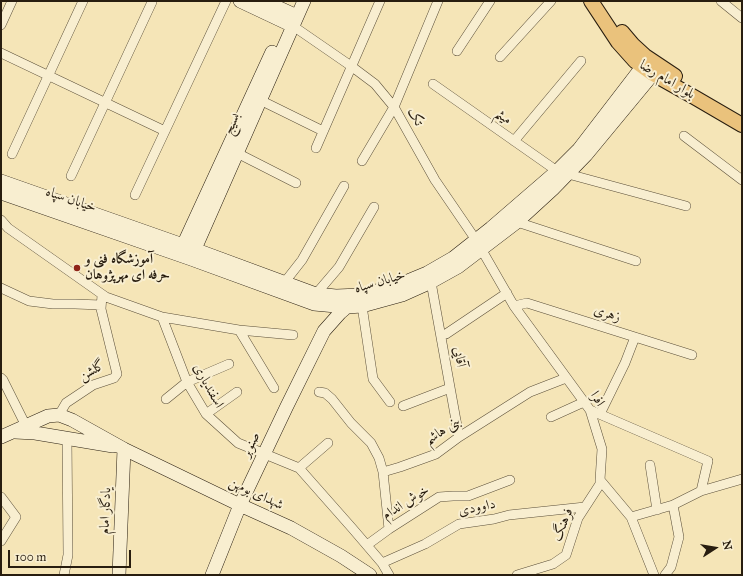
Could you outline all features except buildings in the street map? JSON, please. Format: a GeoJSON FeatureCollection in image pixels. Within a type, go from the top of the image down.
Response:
{"type":"FeatureCollection","features":[{"type":"Feature","properties":{"kind":"main road","name":"بلوار امام رضا"},"geometry":{"type":"LineString","coordinates":[[591,1],[618,42],[635,61],[647,70],[740,120]]}},
{"type":"Feature","properties":{"kind":"main road","name":"بلوار امام رضا"},"geometry":{"type":"LineString","coordinates":[[601,1],[623,34],[645,56],[740,120]]}},
{"type":"Feature","properties":{"kind":"street"},"geometry":{"type":"LineString","coordinates":[[1,26],[12,1]]}},
{"type":"Feature","properties":{"kind":"street"},"geometry":{"type":"LineString","coordinates":[[12,154],[83,1]]}},
{"type":"Feature","properties":{"kind":"street"},"geometry":{"type":"LineString","coordinates":[[135,195],[226,1]]}},
{"type":"Feature","properties":{"kind":"street"},"geometry":{"type":"LineString","coordinates":[[240,1],[291,20]]}},
{"type":"Feature","properties":{"kind":"street"},"geometry":{"type":"LineString","coordinates":[[264,1],[291,20]]}},
{"type":"Feature","properties":{"kind":"street","name":"بسیج"},"geometry":{"type":"LineString","coordinates":[[187,252],[237,153],[260,100],[291,20],[296,1]]}},
{"type":"Feature","properties":{"kind":"street","name":"بسیج"},"geometry":{"type":"LineString","coordinates":[[187,252],[291,20],[304,1]]}},
{"type":"Feature","properties":{"kind":"street"},"geometry":{"type":"LineString","coordinates":[[316,148],[380,1]]}},
{"type":"Feature","properties":{"kind":"street"},"geometry":{"type":"LineString","coordinates":[[362,161],[394,107],[438,1]]}},
{"type":"Feature","properties":{"kind":"street"},"geometry":{"type":"LineString","coordinates":[[457,51],[490,1]]}},
{"type":"Feature","properties":{"kind":"street"},"geometry":{"type":"LineString","coordinates":[[500,57],[551,1]]}},
{"type":"Feature","properties":{"kind":"street"},"geometry":{"type":"LineString","coordinates":[[721,1],[741,16]]}},
{"type":"Feature","properties":{"kind":"street"},"geometry":{"type":"LineString","coordinates":[[71,176],[152,2]]}},
{"type":"Feature","properties":{"kind":"street","name":"تک"},"geometry":{"type":"LineString","coordinates":[[291,20],[375,84],[394,107],[435,180],[478,245]]}},
{"type":"Feature","properties":{"kind":"street"},"geometry":{"type":"LineString","coordinates":[[1,53],[165,131]]}},
{"type":"Feature","properties":{"kind":"street"},"geometry":{"type":"LineString","coordinates":[[514,141],[582,61]]}},
{"type":"Feature","properties":{"kind":"street","name":"خیابان سپاه"},"geometry":{"type":"LineString","coordinates":[[1,193],[284,283],[315,299],[361,295],[398,285],[427,273],[517,222],[554,189],[563,172],[579,149],[647,70]]}},
{"type":"Feature","properties":{"kind":"street","name":"میثم"},"geometry":{"type":"LineString","coordinates":[[433,84],[514,141],[563,172],[686,206]]}},
{"type":"Feature","properties":{"kind":"street"},"geometry":{"type":"LineString","coordinates":[[260,100],[323,131]]}},
{"type":"Feature","properties":{"kind":"street"},"geometry":{"type":"LineString","coordinates":[[684,136],[742,180]]}},
{"type":"Feature","properties":{"kind":"street"},"geometry":{"type":"LineString","coordinates":[[237,153],[296,183]]}},
{"type":"Feature","properties":{"kind":"street","name":"خیابان سپاه"},"geometry":{"type":"LineString","coordinates":[[1,181],[315,299],[347,307],[362,306],[402,295],[431,282],[458,267],[491,228],[563,172]]}},
{"type":"Feature","properties":{"kind":"street"},"geometry":{"type":"LineString","coordinates":[[284,283],[302,260],[344,186]]}},
{"type":"Feature","properties":{"kind":"street"},"geometry":{"type":"LineString","coordinates":[[324,331],[323,316],[315,299],[339,267],[374,207]]}},
{"type":"Feature","properties":{"kind":"street"},"geometry":{"type":"LineString","coordinates":[[1,220],[8,228],[106,297],[162,317],[239,330],[293,335]]}},
{"type":"Feature","properties":{"kind":"street"},"geometry":{"type":"LineString","coordinates":[[517,222],[636,261]]}},
{"type":"Feature","properties":{"kind":"street","name":"افرا"},"geometry":{"type":"LineString","coordinates":[[478,245],[514,306],[587,406],[602,449],[600,480]]}},
{"type":"Feature","properties":{"kind":"street","name":"آقایی"},"geometry":{"type":"LineString","coordinates":[[431,282],[458,437]]}},
{"type":"Feature","properties":{"kind":"street"},"geometry":{"type":"LineString","coordinates":[[1,288],[29,301],[53,304],[101,305]]}},
{"type":"Feature","properties":{"kind":"street"},"geometry":{"type":"LineString","coordinates":[[446,334],[507,293]]}},
{"type":"Feature","properties":{"kind":"street","name":"گلشن"},"geometry":{"type":"LineString","coordinates":[[59,415],[66,403],[93,385],[114,378],[117,374],[101,310],[102,295]]}},
{"type":"Feature","properties":{"kind":"street","name":"زهری"},"geometry":{"type":"LineString","coordinates":[[514,306],[527,303],[692,355]]}},
{"type":"Feature","properties":{"kind":"street"},"geometry":{"type":"LineString","coordinates":[[362,306],[373,379],[390,402]]}},
{"type":"Feature","properties":{"kind":"street","name":"صنوبر"},"geometry":{"type":"LineString","coordinates":[[212,575],[240,505],[324,331],[347,307]]}},
{"type":"Feature","properties":{"kind":"street","name":"اسفندیاری"},"geometry":{"type":"LineString","coordinates":[[162,317],[187,382],[206,414],[238,444],[299,468],[367,545],[382,563],[389,575]]}},
{"type":"Feature","properties":{"kind":"street"},"geometry":{"type":"LineString","coordinates":[[239,330],[274,388]]}},
{"type":"Feature","properties":{"kind":"street"},"geometry":{"type":"LineString","coordinates":[[600,414],[625,363],[635,337]]}},
{"type":"Feature","properties":{"kind":"street"},"geometry":{"type":"LineString","coordinates":[[166,399],[187,382],[229,364]]}},
{"type":"Feature","properties":{"kind":"street"},"geometry":{"type":"LineString","coordinates":[[1,378],[26,426]]}},
{"type":"Feature","properties":{"kind":"street","name":"بنی هاشم"},"geometry":{"type":"LineString","coordinates":[[383,472],[400,468],[436,454],[458,437],[530,392],[566,378]]}},
{"type":"Feature","properties":{"kind":"street"},"geometry":{"type":"LineString","coordinates":[[403,406],[450,388]]}},
{"type":"Feature","properties":{"kind":"street"},"geometry":{"type":"LineString","coordinates":[[206,414],[237,392]]}},
{"type":"Feature","properties":{"kind":"street"},"geometry":{"type":"LineString","coordinates":[[319,392],[325,393],[332,399],[351,423],[371,443],[379,458],[383,472],[389,530]]}},
{"type":"Feature","properties":{"kind":"street"},"geometry":{"type":"LineString","coordinates":[[551,417],[587,406],[600,414],[708,461],[701,491]]}},
{"type":"Feature","properties":{"kind":"street"},"geometry":{"type":"LineString","coordinates":[[6,435],[48,416],[59,415],[72,420],[124,448]]}},
{"type":"Feature","properties":{"kind":"street"},"geometry":{"type":"LineString","coordinates":[[6,435],[35,433],[124,448]]}},
{"type":"Feature","properties":{"kind":"street"},"geometry":{"type":"LineString","coordinates":[[64,575],[68,555],[67,438]]}},
{"type":"Feature","properties":{"kind":"street"},"geometry":{"type":"LineString","coordinates":[[299,468],[328,443]]}},
{"type":"Feature","properties":{"kind":"street","name":"شهدای بومهن"},"geometry":{"type":"LineString","coordinates":[[124,448],[240,505],[291,528],[341,556],[370,575]]}},
{"type":"Feature","properties":{"kind":"street","name":"یادگار امام"},"geometry":{"type":"LineString","coordinates":[[119,575],[124,448]]}},
{"type":"Feature","properties":{"kind":"street"},"geometry":{"type":"LineString","coordinates":[[650,465],[657,510]]}},
{"type":"Feature","properties":{"kind":"street"},"geometry":{"type":"LineString","coordinates":[[631,517],[673,505],[701,491],[742,478]]}},
{"type":"Feature","properties":{"kind":"street","name":"خوش اندام"},"geometry":{"type":"LineString","coordinates":[[367,545],[439,498],[468,496],[510,480]]}},
{"type":"Feature","properties":{"kind":"street"},"geometry":{"type":"LineString","coordinates":[[600,480],[631,517],[654,575]]}},
{"type":"Feature","properties":{"kind":"street","name":"فرهنگ"},"geometry":{"type":"LineString","coordinates":[[517,575],[553,564],[566,554],[578,518],[600,484],[600,480]]}},
{"type":"Feature","properties":{"kind":"street"},"geometry":{"type":"LineString","coordinates":[[1,497],[16,517],[1,541]]}},
{"type":"Feature","properties":{"kind":"street"},"geometry":{"type":"LineString","coordinates":[[665,575],[671,567],[679,537],[673,505]]}},
{"type":"Feature","properties":{"kind":"street","name":"داوودی"},"geometry":{"type":"LineString","coordinates":[[382,563],[426,544],[459,524],[494,519],[509,515],[585,507]]}},
{"type":"Feature","properties":{"kind":"place","name":"آموزشگاه فنی و حرفه ای مهرپژوهان"},"geometry":{"type":"Point","coordinates":[77,268]}}]}
